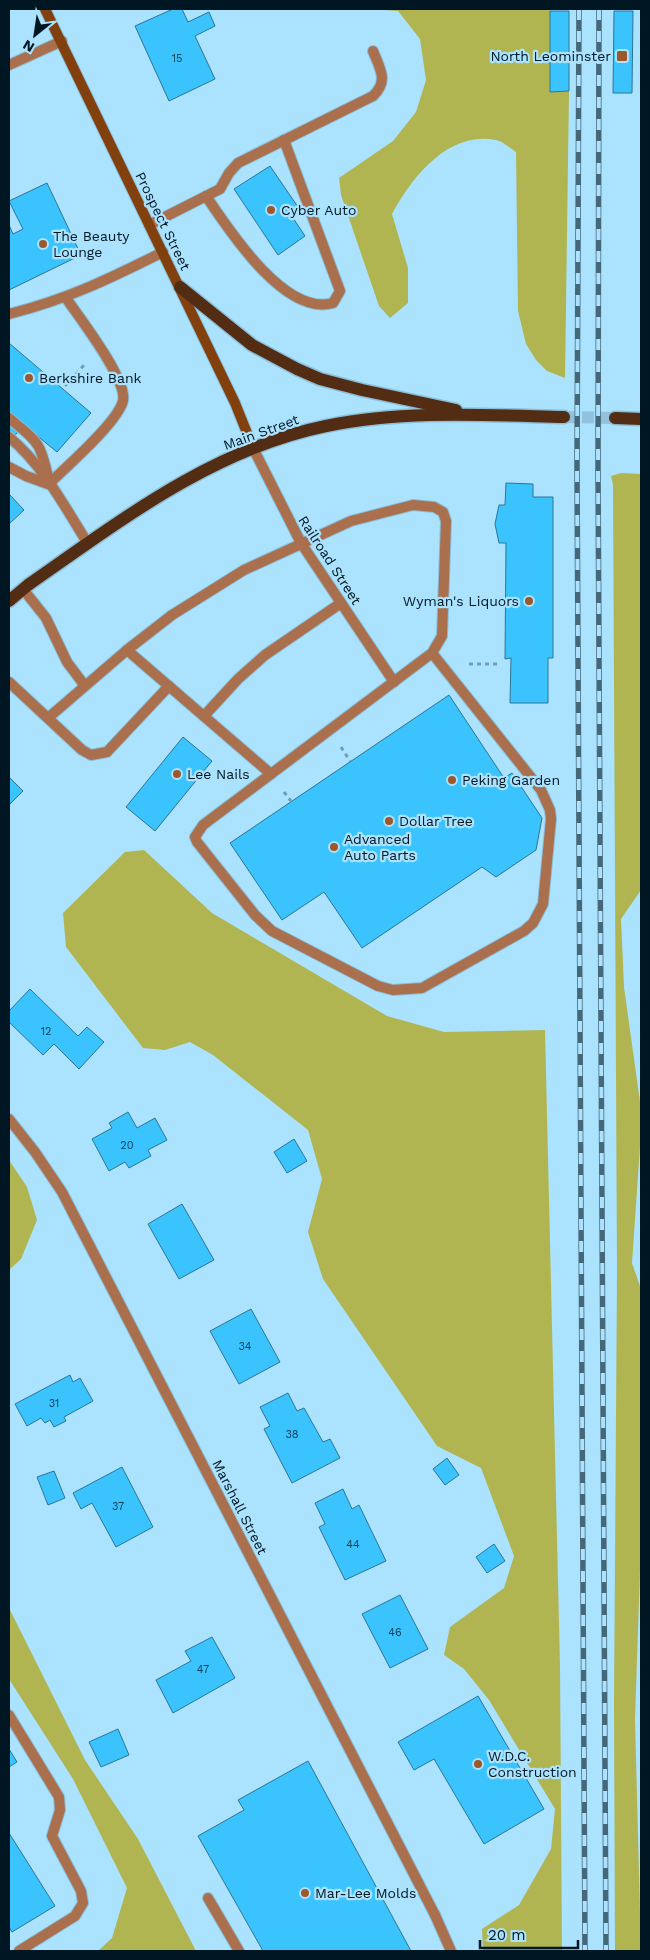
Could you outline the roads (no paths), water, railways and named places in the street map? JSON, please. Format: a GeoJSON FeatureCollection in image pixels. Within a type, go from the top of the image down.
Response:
{"type":"FeatureCollection","features":[{"type":"Feature","properties":{"kind":"main road","name":"Prospect Street"},"geometry":{"type":"LineString","coordinates":[[45,9],[180,287],[235,403],[254,448]]}},
{"type":"Feature","properties":{"kind":"main road"},"geometry":{"type":"LineString","coordinates":[[180,287],[252,345],[320,379],[395,398],[478,414]]}},
{"type":"Feature","properties":{"kind":"main road","name":"Main Street"},"geometry":{"type":"LineString","coordinates":[[9,601],[23,589],[88,544],[184,480],[254,448],[326,426],[395,417],[478,414],[564,417]]}},
{"type":"Feature","properties":{"kind":"main road"},"geometry":{"type":"LineString","coordinates":[[615,418],[641,419]]}},
{"type":"Feature","properties":{"kind":"street"},"geometry":{"type":"LineString","coordinates":[[9,65],[62,41]]}},
{"type":"Feature","properties":{"kind":"street"},"geometry":{"type":"LineString","coordinates":[[149,225],[220,189],[229,173],[238,163],[373,96],[380,90],[384,76],[373,51]]}},
{"type":"Feature","properties":{"kind":"street"},"geometry":{"type":"LineString","coordinates":[[206,196],[232,233],[267,274],[288,291],[306,302],[324,306],[333,303],[340,291],[284,140]]}},
{"type":"Feature","properties":{"kind":"street"},"geometry":{"type":"LineString","coordinates":[[9,314],[84,291],[163,252]]}},
{"type":"Feature","properties":{"kind":"street"},"geometry":{"type":"LineString","coordinates":[[49,484],[111,421],[123,400],[120,379],[66,298]]}},
{"type":"Feature","properties":{"kind":"street"},"geometry":{"type":"LineString","coordinates":[[9,418],[33,438],[42,450],[49,484]]}},
{"type":"Feature","properties":{"kind":"street"},"geometry":{"type":"LineString","coordinates":[[9,437],[29,457],[49,484],[88,544]]}},
{"type":"Feature","properties":{"kind":"street","name":"Railroad Street"},"geometry":{"type":"LineString","coordinates":[[254,448],[301,543],[394,682]]}},
{"type":"Feature","properties":{"kind":"street"},"geometry":{"type":"LineString","coordinates":[[9,467],[26,476],[49,484]]}},
{"type":"Feature","properties":{"kind":"street"},"geometry":{"type":"LineString","coordinates":[[48,718],[127,650],[172,615],[213,587],[301,543],[351,521],[413,505],[434,507],[443,512],[446,521],[442,636],[432,653],[203,825],[195,837],[255,914],[272,931],[378,986],[400,990],[422,988],[524,931],[533,923],[543,904],[550,810],[541,790],[432,653]]}},
{"type":"Feature","properties":{"kind":"street"},"geometry":{"type":"LineString","coordinates":[[23,589],[46,618],[67,662],[85,686]]}},
{"type":"Feature","properties":{"kind":"street"},"geometry":{"type":"LineString","coordinates":[[204,716],[238,679],[265,655],[341,603]]}},
{"type":"Feature","properties":{"kind":"street"},"geometry":{"type":"LineString","coordinates":[[127,650],[271,774]]}},
{"type":"Feature","properties":{"kind":"street"},"geometry":{"type":"LineString","coordinates":[[9,682],[82,750],[91,755],[107,752],[169,686]]}},
{"type":"Feature","properties":{"kind":"street","name":"Marshall Street"},"geometry":{"type":"LineString","coordinates":[[9,1120],[36,1152],[62,1192],[435,1915],[451,1951]]}},
{"type":"Feature","properties":{"kind":"street"},"geometry":{"type":"LineString","coordinates":[[9,1715],[59,1797],[60,1810],[52,1836],[81,1891],[83,1903],[75,1916],[19,1951]]}},
{"type":"Feature","properties":{"kind":"street"},"geometry":{"type":"LineString","coordinates":[[208,1898],[239,1951]]}},
{"type":"Feature","properties":{"kind":"tunnel"},"geometry":{"type":"LineString","coordinates":[[564,417],[615,418]]}},
{"type":"Feature","properties":{"kind":"railway"},"geometry":{"type":"LineString","coordinates":[[579,9],[577,468],[585,1951]]}},
{"type":"Feature","properties":{"kind":"railway"},"geometry":{"type":"LineString","coordinates":[[599,9],[598,468],[606,1951]]}},
{"type":"Feature","properties":{"kind":"place","name":"North Leominster"},"geometry":{"type":"Point","coordinates":[622,56]}},
{"type":"Feature","properties":{"kind":"place","name":"Cyber Auto"},"geometry":{"type":"Point","coordinates":[271,210]}},
{"type":"Feature","properties":{"kind":"place","name":"The Beauty Lounge"},"geometry":{"type":"Point","coordinates":[43,244]}},
{"type":"Feature","properties":{"kind":"place","name":"Berkshire Bank"},"geometry":{"type":"Point","coordinates":[29,378]}},
{"type":"Feature","properties":{"kind":"place","name":"Wyman's Liquors"},"geometry":{"type":"Point","coordinates":[529,601]}},
{"type":"Feature","properties":{"kind":"place","name":"Lee Nails"},"geometry":{"type":"Point","coordinates":[177,774]}},
{"type":"Feature","properties":{"kind":"place","name":"Peking Garden"},"geometry":{"type":"Point","coordinates":[452,780]}},
{"type":"Feature","properties":{"kind":"place","name":"Dollar Tree"},"geometry":{"type":"Point","coordinates":[389,821]}},
{"type":"Feature","properties":{"kind":"place","name":"Advanced Auto Parts"},"geometry":{"type":"Point","coordinates":[334,847]}},
{"type":"Feature","properties":{"kind":"place","name":"W.D.C. Construction"},"geometry":{"type":"Point","coordinates":[478,1764]}},
{"type":"Feature","properties":{"kind":"place","name":"Mar-Lee Molds"},"geometry":{"type":"Point","coordinates":[305,1893]}}]}
